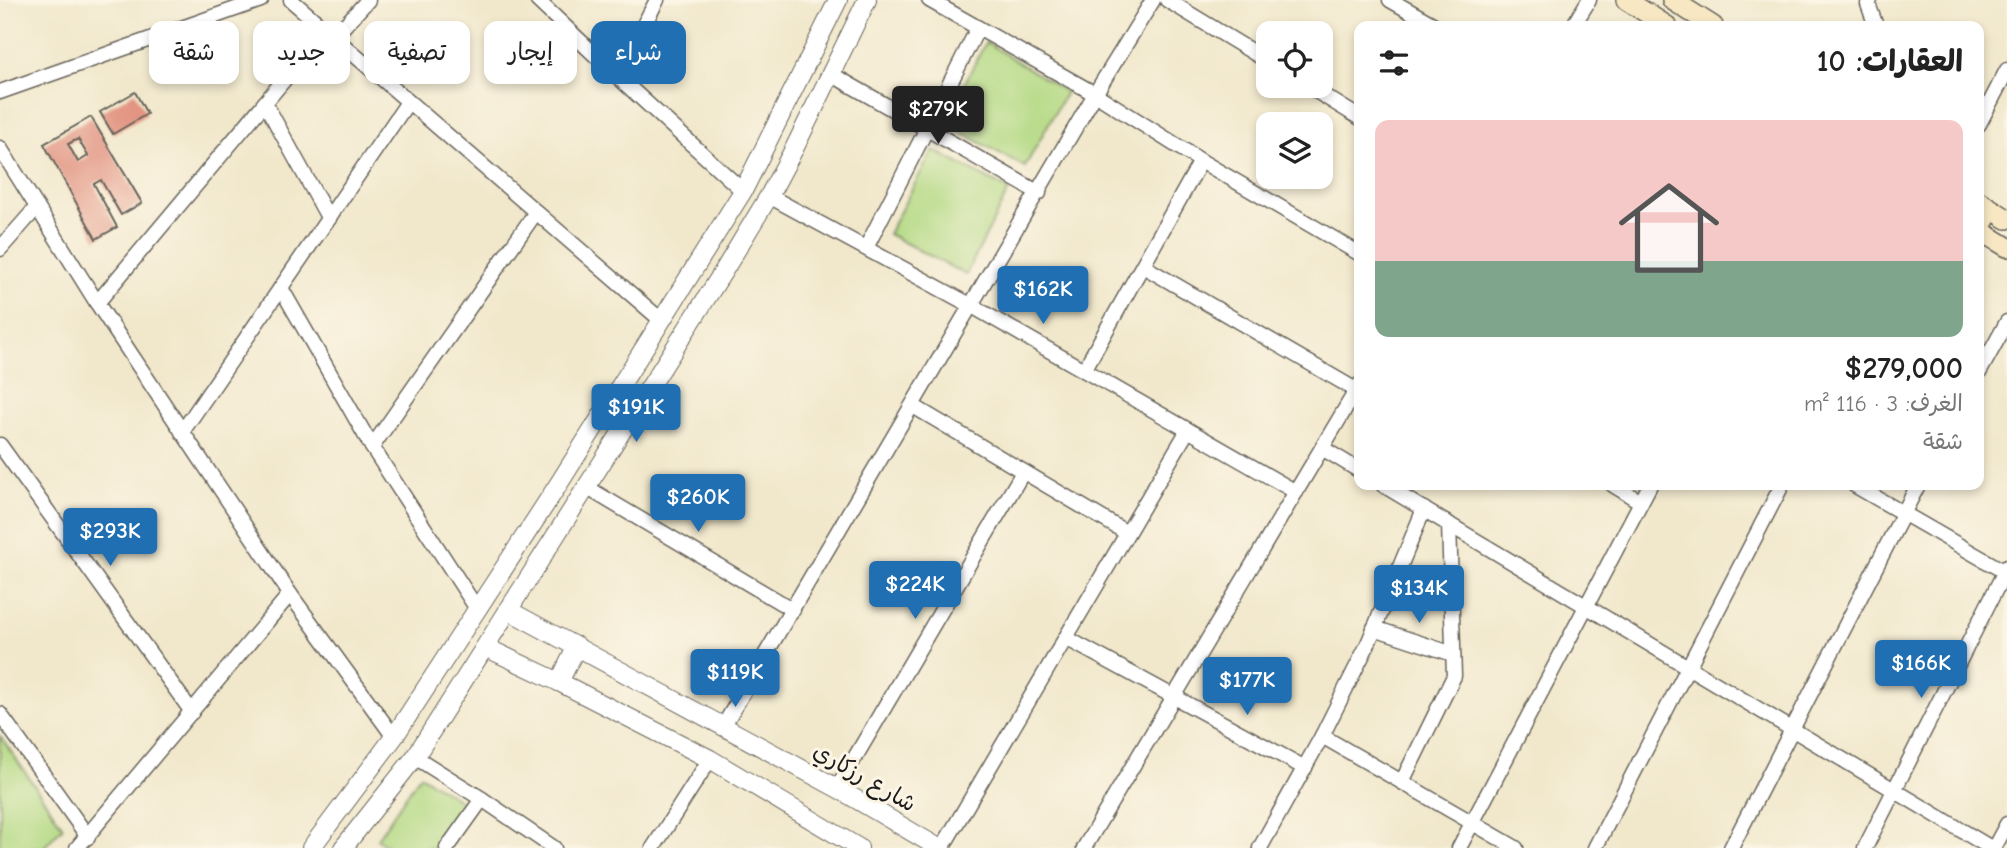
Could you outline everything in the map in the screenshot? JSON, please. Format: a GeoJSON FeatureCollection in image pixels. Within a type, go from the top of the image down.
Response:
{"type":"FeatureCollection","features":[{"type":"Feature","properties":{"kind":"main road"},"geometry":{"type":"LineString","coordinates":[[1626,0],[1659,21]]}},
{"type":"Feature","properties":{"kind":"main road"},"geometry":{"type":"LineString","coordinates":[[1672,0],[1705,21]]}},
{"type":"Feature","properties":{"kind":"main road"},"geometry":{"type":"LineString","coordinates":[[1984,233],[2007,247]]}},
{"type":"Feature","properties":{"kind":"street"},"geometry":{"type":"LineString","coordinates":[[0,93],[261,0]]}},
{"type":"Feature","properties":{"kind":"street"},"geometry":{"type":"LineString","coordinates":[[291,0],[314,21]]}},
{"type":"Feature","properties":{"kind":"street"},"geometry":{"type":"LineString","coordinates":[[344,21],[368,0]]}},
{"type":"Feature","properties":{"kind":"street"},"geometry":{"type":"LineString","coordinates":[[537,0],[591,51]]}},
{"type":"Feature","properties":{"kind":"street"},"geometry":{"type":"LineString","coordinates":[[646,21],[657,0]]}},
{"type":"Feature","properties":{"kind":"street"},"geometry":{"type":"LineString","coordinates":[[311,848],[394,737],[743,191],[838,0]]}},
{"type":"Feature","properties":{"kind":"street"},"geometry":{"type":"LineString","coordinates":[[351,845],[415,757],[723,272],[769,196],[867,0]]}},
{"type":"Feature","properties":{"kind":"street"},"geometry":{"type":"LineString","coordinates":[[929,0],[1095,94],[1354,250]]}},
{"type":"Feature","properties":{"kind":"street"},"geometry":{"type":"LineString","coordinates":[[724,725],[1153,0]]}},
{"type":"Feature","properties":{"kind":"street"},"geometry":{"type":"LineString","coordinates":[[1167,0],[1256,54]]}},
{"type":"Feature","properties":{"kind":"street"},"geometry":{"type":"LineString","coordinates":[[1390,0],[1427,21]]}},
{"type":"Feature","properties":{"kind":"street"},"geometry":{"type":"LineString","coordinates":[[1576,21],[1589,0]]}},
{"type":"Feature","properties":{"kind":"street"},"geometry":{"type":"LineString","coordinates":[[1867,1],[1874,21]]}},
{"type":"Feature","properties":{"kind":"street"},"geometry":{"type":"LineString","coordinates":[[866,248],[978,28]]}},
{"type":"Feature","properties":{"kind":"street"},"geometry":{"type":"LineString","coordinates":[[350,52],[661,320]]}},
{"type":"Feature","properties":{"kind":"street"},"geometry":{"type":"LineString","coordinates":[[1984,113],[2001,98],[2007,70]]}},
{"type":"Feature","properties":{"kind":"street"},"geometry":{"type":"LineString","coordinates":[[831,74],[1039,193]]}},
{"type":"Feature","properties":{"kind":"street"},"geometry":{"type":"LineString","coordinates":[[97,303],[283,84]]}},
{"type":"Feature","properties":{"kind":"street"},"geometry":{"type":"LineString","coordinates":[[626,84],[743,191]]}},
{"type":"Feature","properties":{"kind":"street"},"geometry":{"type":"LineString","coordinates":[[1328,98],[1354,113]]}},
{"type":"Feature","properties":{"kind":"street"},"geometry":{"type":"LineString","coordinates":[[183,432],[408,102]]}},
{"type":"Feature","properties":{"kind":"street"},"geometry":{"type":"LineString","coordinates":[[265,103],[329,219]]}},
{"type":"Feature","properties":{"kind":"street"},"geometry":{"type":"LineString","coordinates":[[0,148],[97,303],[290,594],[394,737]]}},
{"type":"Feature","properties":{"kind":"street"},"geometry":{"type":"LineString","coordinates":[[1084,370],[1202,161]]}},
{"type":"Feature","properties":{"kind":"street"},"geometry":{"type":"LineString","coordinates":[[769,196],[972,306],[1296,492]]}},
{"type":"Feature","properties":{"kind":"street"},"geometry":{"type":"LineString","coordinates":[[0,249],[37,207]]}},
{"type":"Feature","properties":{"kind":"street"},"geometry":{"type":"LineString","coordinates":[[372,447],[536,212]]}},
{"type":"Feature","properties":{"kind":"street"},"geometry":{"type":"LineString","coordinates":[[701,258],[723,272]]}},
{"type":"Feature","properties":{"kind":"street"},"geometry":{"type":"LineString","coordinates":[[1143,266],[1354,385]]}},
{"type":"Feature","properties":{"kind":"street"},"geometry":{"type":"LineString","coordinates":[[281,288],[372,447],[477,609]]}},
{"type":"Feature","properties":{"kind":"street"},"geometry":{"type":"LineString","coordinates":[[1984,364],[2007,322]]}},
{"type":"Feature","properties":{"kind":"street"},"geometry":{"type":"LineString","coordinates":[[1084,848],[1354,394]]}},
{"type":"Feature","properties":{"kind":"street"},"geometry":{"type":"LineString","coordinates":[[913,406],[1128,533]]}},
{"type":"Feature","properties":{"kind":"street"},"geometry":{"type":"LineString","coordinates":[[940,848],[1188,430]]}},
{"type":"Feature","properties":{"kind":"street"},"geometry":{"type":"LineString","coordinates":[[0,445],[192,712]]}},
{"type":"Feature","properties":{"kind":"street"},"geometry":{"type":"LineString","coordinates":[[1322,448],[1354,467]]}},
{"type":"Feature","properties":{"kind":"street"},"geometry":{"type":"LineString","coordinates":[[837,788],[1023,472]]}},
{"type":"Feature","properties":{"kind":"street"},"geometry":{"type":"LineString","coordinates":[[586,487],[793,610]]}},
{"type":"Feature","properties":{"kind":"street"},"geometry":{"type":"LineString","coordinates":[[1392,490],[1993,848],[2007,824]]}},
{"type":"Feature","properties":{"kind":"street"},"geometry":{"type":"LineString","coordinates":[[1621,490],[1641,502]]}},
{"type":"Feature","properties":{"kind":"street"},"geometry":{"type":"LineString","coordinates":[[1459,848],[1647,490]]}},
{"type":"Feature","properties":{"kind":"street"},"geometry":{"type":"LineString","coordinates":[[1595,848],[1779,490]]}},
{"type":"Feature","properties":{"kind":"street"},"geometry":{"type":"LineString","coordinates":[[1863,490],[2006,571],[1865,848]]}},
{"type":"Feature","properties":{"kind":"street"},"geometry":{"type":"LineString","coordinates":[[1731,848],[1915,490]]}},
{"type":"Feature","properties":{"kind":"street"},"geometry":{"type":"LineString","coordinates":[[1260,848],[1322,736],[1374,628],[1424,509]]}},
{"type":"Feature","properties":{"kind":"street"},"geometry":{"type":"LineString","coordinates":[[1402,782],[1454,676],[1449,524]]}},
{"type":"Feature","properties":{"kind":"street"},"geometry":{"type":"LineString","coordinates":[[0,714],[83,843],[290,594]]}},
{"type":"Feature","properties":{"kind":"street","name":"شارع رزكاري"},"geometry":{"type":"LineString","coordinates":[[508,610],[724,725],[940,848]]}},
{"type":"Feature","properties":{"kind":"street"},"geometry":{"type":"LineString","coordinates":[[1374,628],[1453,654]]}},
{"type":"Feature","properties":{"kind":"street"},"geometry":{"type":"LineString","coordinates":[[1066,638],[1305,768]]}},
{"type":"Feature","properties":{"kind":"street"},"geometry":{"type":"LineString","coordinates":[[559,682],[577,646]]}},
{"type":"Feature","properties":{"kind":"street"},"geometry":{"type":"LineString","coordinates":[[485,647],[710,759],[859,848]]}},
{"type":"Feature","properties":{"kind":"street"},"geometry":{"type":"LineString","coordinates":[[1322,736],[1516,848]]}},
{"type":"Feature","properties":{"kind":"street"},"geometry":{"type":"LineString","coordinates":[[415,757],[554,848]]}},
{"type":"Feature","properties":{"kind":"street"},"geometry":{"type":"LineString","coordinates":[[653,848],[710,759]]}},
{"type":"Feature","properties":{"kind":"street"},"geometry":{"type":"LineString","coordinates":[[359,785],[382,801]]}},
{"type":"Feature","properties":{"kind":"street"},"geometry":{"type":"LineString","coordinates":[[447,848],[482,799]]}},
{"type":"Feature","properties":{"kind":"green space"},"geometry":{"type":"Polygon","coordinates":[[[986,42],[1066,92],[1025,167],[944,123],[986,42]]]}},
{"type":"Feature","properties":{"kind":"green space"},"geometry":{"type":"Polygon","coordinates":[[[933,150],[1009,190],[966,275],[888,234],[933,150]]]}},
{"type":"Feature","properties":{"kind":"green space"},"geometry":{"type":"Polygon","coordinates":[[[0,736],[63,827],[43,848],[0,848],[0,736]]]}},
{"type":"Feature","properties":{"kind":"green space"},"geometry":{"type":"Polygon","coordinates":[[[420,775],[469,806],[440,848],[390,848],[377,839],[420,775]]]}},
{"type":"Feature","properties":{"kind":"building"},"geometry":{"type":"Polygon","coordinates":[[[135,92],[147,114],[113,134],[100,112],[135,92]]]}},
{"type":"Feature","properties":{"kind":"building"},"geometry":{"type":"Polygon","coordinates":[[[91,117],[142,203],[121,215],[101,180],[94,184],[117,227],[96,239],[44,144],[91,117]],[[78,139],[68,144],[78,162],[88,156],[78,139]]]}}]}
